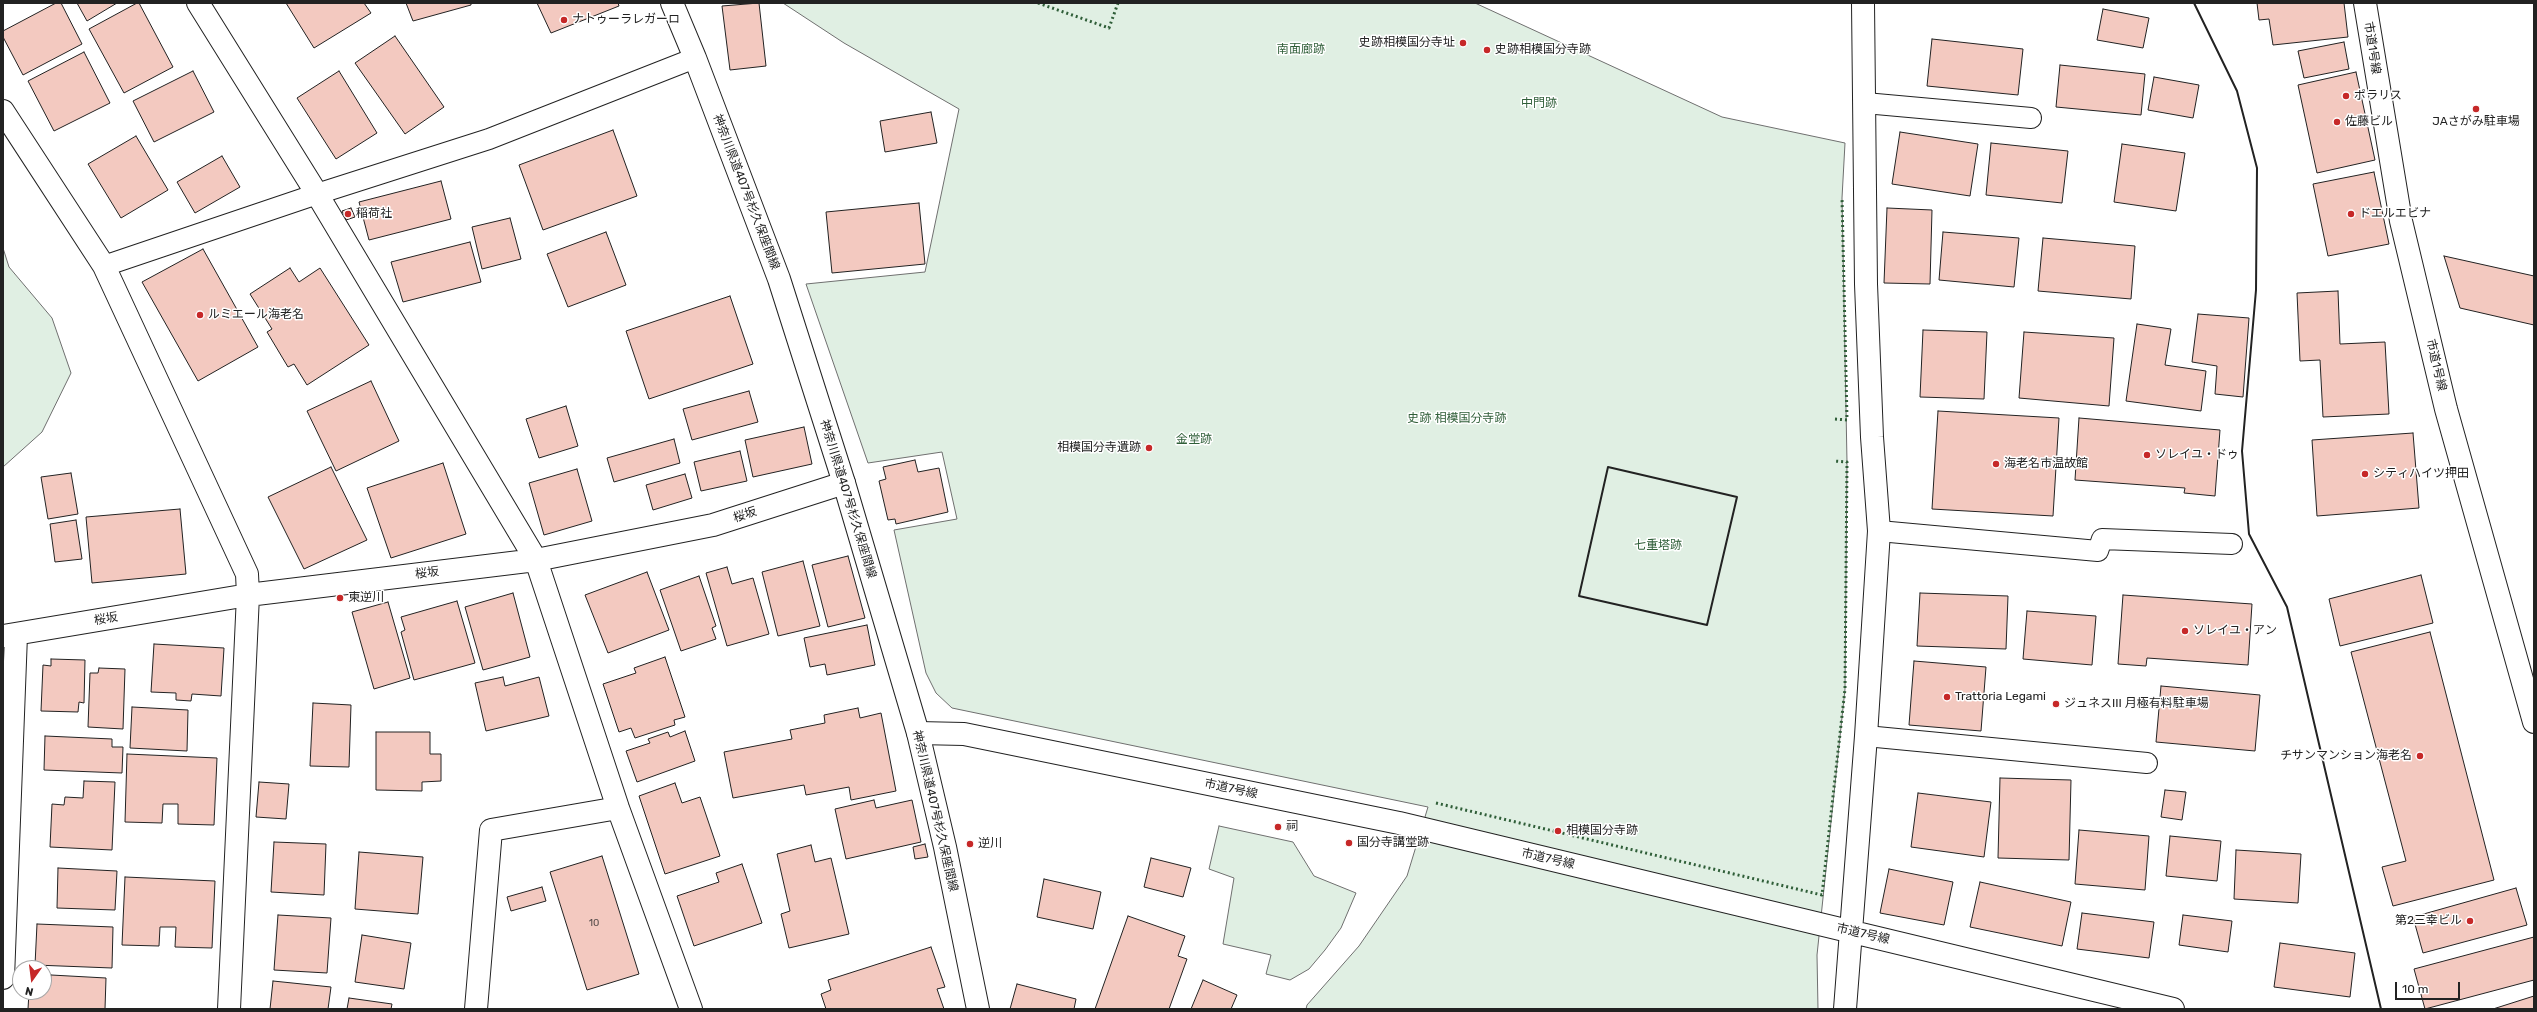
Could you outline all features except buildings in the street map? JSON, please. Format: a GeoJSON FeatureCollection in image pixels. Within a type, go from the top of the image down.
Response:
{"type":"FeatureCollection","features":[{"type":"Feature","properties":{"kind":"street"},"geometry":{"type":"LineString","coordinates":[[198,3],[316,194],[536,560],[618,808],[691,1009]]}},
{"type":"Feature","properties":{"kind":"street","name":"神奈川県道407号杉久保座間線"},"geometry":{"type":"LineString","coordinates":[[672,3],[695,58],[779,279],[844,483],[918,733],[945,848],[978,1009]]}},
{"type":"Feature","properties":{"kind":"street"},"geometry":{"type":"LineString","coordinates":[[1845,1009],[1866,736],[1878,531],[1872,437],[1866,284],[1864,3]]}},
{"type":"Feature","properties":{"kind":"street","name":"市道1号線"},"geometry":{"type":"LineString","coordinates":[[2365,3],[2401,221],[2446,409],[2534,722]]}},
{"type":"Feature","properties":{"kind":"street"},"geometry":{"type":"LineString","coordinates":[[3,111],[104,266],[247,574],[248,595],[229,1009]]}},
{"type":"Feature","properties":{"kind":"street","name":"桜坂"},"geometry":{"type":"LineString","coordinates":[[10,635],[248,595],[536,560],[713,525],[844,483]]}},
{"type":"Feature","properties":{"kind":"street"},"geometry":{"type":"LineString","coordinates":[[3,978],[10,635]]}},
{"type":"Feature","properties":{"kind":"street","name":"市道7号線"},"geometry":{"type":"LineString","coordinates":[[918,733],[964,734],[1399,823],[2173,1009]]}},
{"type":"Feature","properties":{"kind":"street"},"geometry":{"type":"LineString","coordinates":[[476,1009],[491,830],[618,808]]}},
{"type":"Feature","properties":{"kind":"lane"},"geometry":{"type":"LineString","coordinates":[[104,266],[316,194],[489,139],[695,58]]}},
{"type":"Feature","properties":{"kind":"lane"},"geometry":{"type":"LineString","coordinates":[[1865,103],[2031,118]]}},
{"type":"Feature","properties":{"kind":"lane"},"geometry":{"type":"LineString","coordinates":[[1878,531],[2098,551],[2102,538],[2232,544]]}},
{"type":"Feature","properties":{"kind":"lane"},"geometry":{"type":"LineString","coordinates":[[1866,736],[2147,763]]}},
{"type":"Feature","properties":{"kind":"green space","name":"史跡 相模国分寺跡"},"geometry":{"type":"Polygon","coordinates":[[[783,3],[1475,3],[1722,117],[1845,143],[1842,198],[1847,462],[1845,689],[1817,955],[1818,1009],[1306,1009],[1307,1005],[1359,946],[1407,876],[1428,807],[952,708],[936,693],[926,673],[894,530],[957,519],[942,452],[868,463],[806,284],[925,272],[959,109],[844,43],[783,3]]]}},
{"type":"Feature","properties":{"kind":"green space"},"geometry":{"type":"Polygon","coordinates":[[[3,248],[9,267],[52,318],[71,373],[42,432],[3,467],[3,248]]]}},
{"type":"Feature","properties":{"kind":"green space"},"geometry":{"type":"Polygon","coordinates":[[[1219,826],[1293,842],[1314,876],[1356,893],[1341,928],[1325,950],[1309,969],[1290,980],[1266,974],[1271,955],[1223,944],[1234,878],[1209,869],[1219,826]]]}},
{"type":"Feature","properties":{"kind":"hedge"},"geometry":{"type":"LineString","coordinates":[[1038,3],[1109,28],[1118,3]]}},
{"type":"Feature","properties":{"kind":"hedge"},"geometry":{"type":"LineString","coordinates":[[1835,419],[1847,420],[1842,198]]}},
{"type":"Feature","properties":{"kind":"hedge"},"geometry":{"type":"LineString","coordinates":[[1436,803],[1822,895],[1845,689],[1847,462],[1834,461]]}},
{"type":"Feature","properties":{"kind":"wall"},"geometry":{"type":"LineString","coordinates":[[2194,3],[2237,91],[2257,168],[2256,290],[2242,451],[2249,534],[2287,607],[2381,1009]]}},
{"type":"Feature","properties":{"kind":"wall"},"geometry":{"type":"LineString","coordinates":[[1608,467],[1737,497],[1707,625],[1579,596],[1608,467]]}},
{"type":"Feature","properties":{"kind":"place","name":"ナトゥーラレガーロ"},"geometry":{"type":"Point","coordinates":[564,20]}},
{"type":"Feature","properties":{"kind":"place","name":"史跡相模国分寺址"},"geometry":{"type":"Point","coordinates":[1463,43]}},
{"type":"Feature","properties":{"kind":"place","name":"史跡相模国分寺跡"},"geometry":{"type":"Point","coordinates":[1487,50]}},
{"type":"Feature","properties":{"kind":"place","name":"ポラリス"},"geometry":{"type":"Point","coordinates":[2346,96]}},
{"type":"Feature","properties":{"kind":"place","name":"JAさがみ駐車場"},"geometry":{"type":"Point","coordinates":[2476,109]}},
{"type":"Feature","properties":{"kind":"place","name":"佐藤ビル"},"geometry":{"type":"Point","coordinates":[2337,122]}},
{"type":"Feature","properties":{"kind":"place","name":"稲荷社"},"geometry":{"type":"Point","coordinates":[348,214]}},
{"type":"Feature","properties":{"kind":"place","name":"ドエルエビナ"},"geometry":{"type":"Point","coordinates":[2351,214]}},
{"type":"Feature","properties":{"kind":"place","name":"ルミエール海老名"},"geometry":{"type":"Point","coordinates":[200,315]}},
{"type":"Feature","properties":{"kind":"place","name":"相模国分寺遺跡"},"geometry":{"type":"Point","coordinates":[1149,448]}},
{"type":"Feature","properties":{"kind":"place","name":"ソレイユ・ドゥ"},"geometry":{"type":"Point","coordinates":[2147,455]}},
{"type":"Feature","properties":{"kind":"place","name":"海老名市温故館"},"geometry":{"type":"Point","coordinates":[1996,464]}},
{"type":"Feature","properties":{"kind":"place","name":"シティハイツ押田"},"geometry":{"type":"Point","coordinates":[2365,474]}},
{"type":"Feature","properties":{"kind":"place","name":"東逆川"},"geometry":{"type":"Point","coordinates":[340,598]}},
{"type":"Feature","properties":{"kind":"place","name":"ソレイユ・アン"},"geometry":{"type":"Point","coordinates":[2185,631]}},
{"type":"Feature","properties":{"kind":"place","name":"Trattoria Legami"},"geometry":{"type":"Point","coordinates":[1947,697]}},
{"type":"Feature","properties":{"kind":"place","name":"ジュネスIII 月極有料駐車場"},"geometry":{"type":"Point","coordinates":[2056,704]}},
{"type":"Feature","properties":{"kind":"place","name":"チサンマンション海老名"},"geometry":{"type":"Point","coordinates":[2420,756]}},
{"type":"Feature","properties":{"kind":"place","name":"祠"},"geometry":{"type":"Point","coordinates":[1278,827]}},
{"type":"Feature","properties":{"kind":"place","name":"相模国分寺跡"},"geometry":{"type":"Point","coordinates":[1558,831]}},
{"type":"Feature","properties":{"kind":"place","name":"国分寺講堂跡"},"geometry":{"type":"Point","coordinates":[1349,843]}},
{"type":"Feature","properties":{"kind":"place","name":"逆川"},"geometry":{"type":"Point","coordinates":[970,844]}},
{"type":"Feature","properties":{"kind":"place","name":"第2三幸ビル"},"geometry":{"type":"Point","coordinates":[2470,921]}},
{"type":"Feature","properties":{"kind":"park label","name":"南面廊跡"},"geometry":{"type":"Point","coordinates":[1301,50]}},
{"type":"Feature","properties":{"kind":"park label","name":"中門跡"},"geometry":{"type":"Point","coordinates":[1539,104]}},
{"type":"Feature","properties":{"kind":"park label","name":"金堂跡"},"geometry":{"type":"Point","coordinates":[1194,440]}},
{"type":"Feature","properties":{"kind":"park label","name":"七重塔跡"},"geometry":{"type":"Point","coordinates":[1658,546]}}]}
